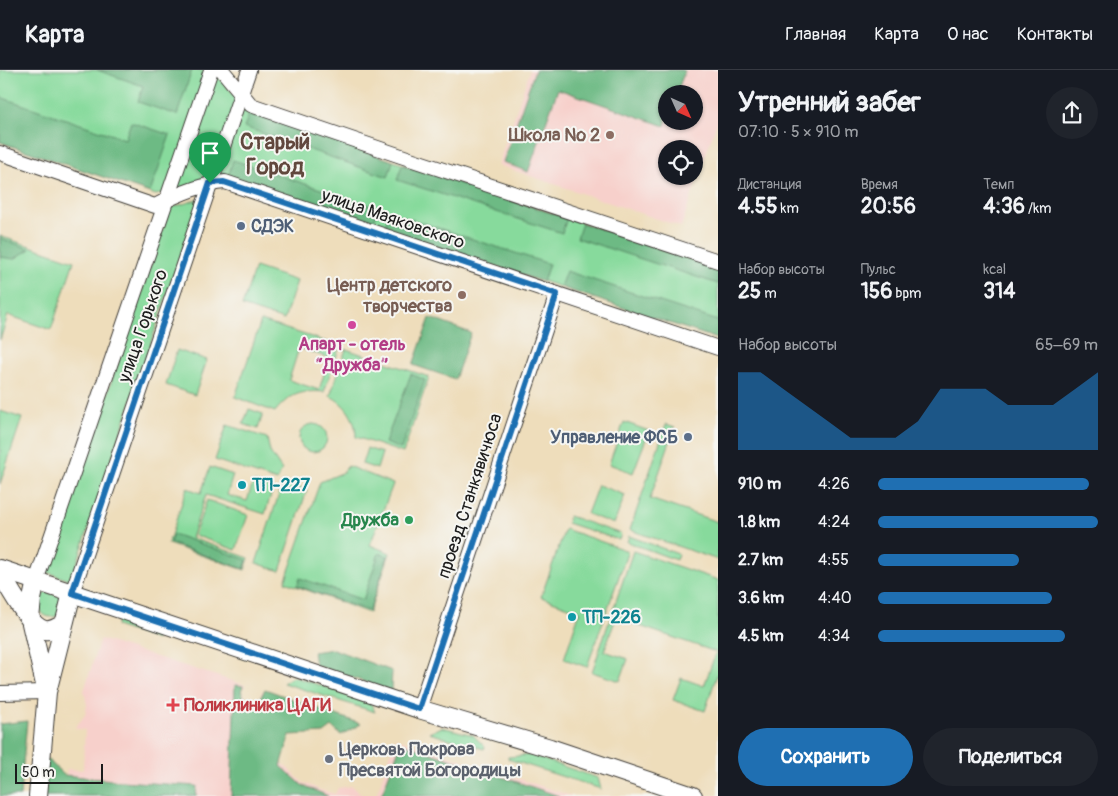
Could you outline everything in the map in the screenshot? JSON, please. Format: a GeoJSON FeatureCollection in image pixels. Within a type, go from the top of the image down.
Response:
{"type":"FeatureCollection","features":[{"type":"Feature","properties":{"kind":"main road"},"geometry":{"type":"LineString","coordinates":[[0,569],[419,709],[550,748],[693,796]]}},
{"type":"Feature","properties":{"kind":"main road"},"geometry":{"type":"LineString","coordinates":[[0,573],[35,625],[48,630],[63,624]]}},
{"type":"Feature","properties":{"kind":"main road"},"geometry":{"type":"LineString","coordinates":[[36,581],[30,619],[47,692]]}},
{"type":"Feature","properties":{"kind":"main road"},"geometry":{"type":"LineString","coordinates":[[38,796],[47,692],[72,593]]}},
{"type":"Feature","properties":{"kind":"street","name":"улица Горького"},"geometry":{"type":"LineString","coordinates":[[36,581],[211,70]]}},
{"type":"Feature","properties":{"kind":"street"},"geometry":{"type":"LineString","coordinates":[[222,70],[251,105],[718,261]]}},
{"type":"Feature","properties":{"kind":"street","name":"улица Горького"},"geometry":{"type":"LineString","coordinates":[[72,593],[248,70]]}},
{"type":"Feature","properties":{"kind":"street","name":"улица Маяковского"},"geometry":{"type":"LineString","coordinates":[[0,153],[156,206],[166,200],[210,183],[224,182],[718,348]]}},
{"type":"Feature","properties":{"kind":"street","name":"проезд Станкявичюса"},"geometry":{"type":"LineString","coordinates":[[419,709],[557,294]]}},
{"type":"Feature","properties":{"kind":"street"},"geometry":{"type":"LineString","coordinates":[[0,693],[47,692]]}},
{"type":"Feature","properties":{"kind":"shaded area","name":"Школа № 2"},"geometry":{"type":"Polygon","coordinates":[[[530,70],[718,70],[718,119],[703,163],[703,140],[658,140],[658,185],[695,185],[681,227],[498,165],[530,70]]]}},
{"type":"Feature","properties":{"kind":"shaded area"},"geometry":{"type":"Polygon","coordinates":[[[100,639],[245,685],[242,691],[245,696],[258,703],[262,691],[293,703],[278,750],[282,763],[302,782],[320,790],[335,794],[338,788],[352,786],[363,796],[65,796],[67,769],[83,770],[85,730],[75,728],[85,715],[87,705],[84,691],[100,639]]]}},
{"type":"Feature","properties":{"kind":"shaded area"},"geometry":{"type":"Polygon","coordinates":[[[396,738],[571,796],[376,796],[396,738]]]}},
{"type":"Feature","properties":{"kind":"green space"},"geometry":{"type":"Polygon","coordinates":[[[0,70],[212,70],[250,112],[393,161],[718,267],[718,339],[228,177],[156,195],[0,142],[0,70]]]}},
{"type":"Feature","properties":{"kind":"green space"},"geometry":{"type":"Polygon","coordinates":[[[97,70],[192,70],[177,115],[138,102],[143,86],[97,70]]]}},
{"type":"Feature","properties":{"kind":"green space"},"geometry":{"type":"Polygon","coordinates":[[[535,70],[685,71],[680,85],[658,85],[658,124],[558,89],[528,172],[503,162],[535,70]]]}},
{"type":"Feature","properties":{"kind":"green space"},"geometry":{"type":"Polygon","coordinates":[[[0,97],[125,139],[131,122],[170,135],[150,193],[0,142],[0,97]]]}},
{"type":"Feature","properties":{"kind":"green space"},"geometry":{"type":"Polygon","coordinates":[[[250,112],[393,161],[388,177],[244,127],[250,112]]]}},
{"type":"Feature","properties":{"kind":"green space"},"geometry":{"type":"Polygon","coordinates":[[[233,160],[378,208],[373,225],[228,177],[233,160]]]}},
{"type":"Feature","properties":{"kind":"green space"},"geometry":{"type":"Polygon","coordinates":[[[402,165],[567,218],[562,233],[397,180],[402,165]]]}},
{"type":"Feature","properties":{"kind":"green space"},"geometry":{"type":"Polygon","coordinates":[[[199,199],[71,581],[47,572],[170,208],[199,199]]]}},
{"type":"Feature","properties":{"kind":"green space"},"geometry":{"type":"Polygon","coordinates":[[[389,212],[549,264],[543,282],[384,229],[389,212]]]}},
{"type":"Feature","properties":{"kind":"green space"},"geometry":{"type":"Polygon","coordinates":[[[582,223],[718,267],[718,284],[577,238],[582,223]]]}},
{"type":"Feature","properties":{"kind":"green space"},"geometry":{"type":"Polygon","coordinates":[[[0,236],[74,261],[51,330],[8,315],[0,340],[0,236]]]}},
{"type":"Feature","properties":{"kind":"green space"},"geometry":{"type":"Polygon","coordinates":[[[0,238],[30,249],[14,259],[0,257],[0,238]]]}},
{"type":"Feature","properties":{"kind":"green space"},"geometry":{"type":"Polygon","coordinates":[[[255,267],[297,281],[284,320],[242,306],[255,267]]]}},
{"type":"Feature","properties":{"kind":"green space"},"geometry":{"type":"Polygon","coordinates":[[[566,271],[718,321],[718,339],[560,287],[566,271]]]}},
{"type":"Feature","properties":{"kind":"green space"},"geometry":{"type":"Polygon","coordinates":[[[430,318],[471,333],[455,379],[413,365],[430,318]]]}},
{"type":"Feature","properties":{"kind":"green space"},"geometry":{"type":"Polygon","coordinates":[[[261,321],[340,346],[324,392],[296,394],[285,401],[275,412],[235,397],[261,321]],[[299,348],[289,380],[319,390],[329,358],[299,348]]]}},
{"type":"Feature","properties":{"kind":"green space"},"geometry":{"type":"Polygon","coordinates":[[[346,349],[429,377],[403,453],[356,437],[356,430],[349,413],[341,403],[330,396],[346,349]]]}},
{"type":"Feature","properties":{"kind":"green space"},"geometry":{"type":"Polygon","coordinates":[[[177,350],[207,360],[195,395],[166,385],[177,350]]]}},
{"type":"Feature","properties":{"kind":"green space"},"geometry":{"type":"Polygon","coordinates":[[[411,374],[425,380],[401,449],[385,443],[411,374]]]}},
{"type":"Feature","properties":{"kind":"green space"},"geometry":{"type":"Polygon","coordinates":[[[249,409],[263,414],[258,429],[243,424],[249,409]]]}},
{"type":"Feature","properties":{"kind":"green space"},"geometry":{"type":"Polygon","coordinates":[[[0,411],[22,418],[0,484],[0,411]]]}},
{"type":"Feature","properties":{"kind":"green space"},"geometry":{"type":"Polygon","coordinates":[[[624,422],[649,431],[633,473],[609,464],[624,422]]]}},
{"type":"Feature","properties":{"kind":"green space"},"geometry":{"type":"Polygon","coordinates":[[[313,424],[323,428],[327,438],[323,448],[313,452],[303,448],[299,438],[303,428],[313,424]]]}},
{"type":"Feature","properties":{"kind":"green space"},"geometry":{"type":"Polygon","coordinates":[[[666,424],[675,427],[650,499],[718,522],[718,560],[630,530],[666,424]]]}},
{"type":"Feature","properties":{"kind":"green space"},"geometry":{"type":"Polygon","coordinates":[[[227,425],[267,438],[270,452],[282,470],[277,481],[215,460],[227,425]]]}},
{"type":"Feature","properties":{"kind":"green space"},"geometry":{"type":"Polygon","coordinates":[[[367,448],[382,453],[377,469],[362,464],[367,448]]]}},
{"type":"Feature","properties":{"kind":"green space"},"geometry":{"type":"Polygon","coordinates":[[[348,466],[393,484],[370,545],[390,553],[369,613],[285,582],[320,482],[342,473],[348,466]]]}},
{"type":"Feature","properties":{"kind":"green space"},"geometry":{"type":"Polygon","coordinates":[[[210,467],[233,475],[227,495],[247,501],[253,482],[273,488],[265,514],[206,495],[191,538],[249,558],[245,570],[168,544],[187,488],[201,493],[210,467]]]}},
{"type":"Feature","properties":{"kind":"green space"},"geometry":{"type":"Polygon","coordinates":[[[283,482],[307,490],[280,571],[256,563],[283,482]]]}},
{"type":"Feature","properties":{"kind":"green space"},"geometry":{"type":"Polygon","coordinates":[[[598,485],[625,495],[614,524],[587,514],[598,485]]]}},
{"type":"Feature","properties":{"kind":"green space"},"geometry":{"type":"Polygon","coordinates":[[[207,500],[248,515],[236,550],[194,535],[207,500]]]}},
{"type":"Feature","properties":{"kind":"green space"},"geometry":{"type":"Polygon","coordinates":[[[569,516],[621,534],[619,540],[567,523],[569,516]]]}},
{"type":"Feature","properties":{"kind":"green space"},"geometry":{"type":"Polygon","coordinates":[[[565,529],[628,551],[587,667],[564,659],[580,611],[541,597],[565,529]]]}},
{"type":"Feature","properties":{"kind":"green space"},"geometry":{"type":"Polygon","coordinates":[[[173,534],[247,560],[244,569],[170,543],[173,534]]]}},
{"type":"Feature","properties":{"kind":"green space"},"geometry":{"type":"Polygon","coordinates":[[[629,536],[678,554],[676,560],[627,542],[629,536]]]}},
{"type":"Feature","properties":{"kind":"green space"},"geometry":{"type":"Polygon","coordinates":[[[633,551],[718,580],[718,672],[705,711],[673,700],[681,678],[704,686],[716,652],[616,618],[604,651],[628,659],[620,681],[592,672],[633,551]]]}},
{"type":"Feature","properties":{"kind":"green space"},"geometry":{"type":"Polygon","coordinates":[[[379,553],[388,556],[369,611],[297,586],[300,578],[363,600],[379,553]]]}},
{"type":"Feature","properties":{"kind":"green space"},"geometry":{"type":"Polygon","coordinates":[[[46,592],[63,597],[59,615],[48,616],[41,611],[39,607],[40,602],[46,592]]]}},
{"type":"Feature","properties":{"kind":"green space"},"geometry":{"type":"Polygon","coordinates":[[[119,617],[152,629],[157,640],[116,626],[119,617]]]}},
{"type":"Feature","properties":{"kind":"green space"},"geometry":{"type":"Polygon","coordinates":[[[333,649],[392,671],[391,691],[315,665],[313,652],[333,649]]]}},
{"type":"Feature","properties":{"kind":"green space"},"geometry":{"type":"Polygon","coordinates":[[[292,677],[368,701],[375,712],[283,683],[292,677]]]}},
{"type":"Feature","properties":{"kind":"green space"},"geometry":{"type":"Polygon","coordinates":[[[235,685],[243,686],[241,691],[244,697],[257,705],[265,689],[361,724],[341,735],[332,727],[324,733],[290,735],[281,766],[302,785],[328,796],[231,796],[235,685]]]}},
{"type":"Feature","properties":{"kind":"green space"},"geometry":{"type":"Polygon","coordinates":[[[27,721],[20,796],[0,796],[0,724],[27,721]]]}},
{"type":"Feature","properties":{"kind":"green space"},"geometry":{"type":"Polygon","coordinates":[[[442,727],[473,735],[485,747],[484,749],[429,733],[442,727]]]}},
{"type":"Feature","properties":{"kind":"green space"},"geometry":{"type":"Polygon","coordinates":[[[401,743],[559,796],[381,796],[401,743]]]}},
{"type":"Feature","properties":{"kind":"green space"},"geometry":{"type":"Polygon","coordinates":[[[530,755],[598,778],[601,789],[508,759],[508,757],[530,755]]]}},
{"type":"Feature","properties":{"kind":"green space"},"geometry":{"type":"Polygon","coordinates":[[[46,758],[64,775],[197,786],[196,796],[43,796],[46,758]]]}},
{"type":"Feature","properties":{"kind":"place","name":"Школа № 2"},"geometry":{"type":"Point","coordinates":[610,135]}},
{"type":"Feature","properties":{"kind":"place","name":"СДЭК"},"geometry":{"type":"Point","coordinates":[241,226]}},
{"type":"Feature","properties":{"kind":"place","name":"Центр детского творчества"},"geometry":{"type":"Point","coordinates":[462,295]}},
{"type":"Feature","properties":{"kind":"place","name":"Апарт - отель “Дружба”"},"geometry":{"type":"Point","coordinates":[352,325]}},
{"type":"Feature","properties":{"kind":"place","name":"Управление ФСБ"},"geometry":{"type":"Point","coordinates":[688,437]}},
{"type":"Feature","properties":{"kind":"place","name":"ТП-227"},"geometry":{"type":"Point","coordinates":[242,485]}},
{"type":"Feature","properties":{"kind":"place","name":"Дружба"},"geometry":{"type":"Point","coordinates":[409,520]}},
{"type":"Feature","properties":{"kind":"place","name":"ТП-226"},"geometry":{"type":"Point","coordinates":[572,617]}},
{"type":"Feature","properties":{"kind":"place","name":"Поликлиника ЦАГИ"},"geometry":{"type":"Point","coordinates":[173,705]}},
{"type":"Feature","properties":{"kind":"place","name":"Церковь Покрова Пресвятой Богородицы"},"geometry":{"type":"Point","coordinates":[329,759]}},
{"type":"Feature","properties":{"kind":"district","name":"Старый Город"},"geometry":{"type":"Point","coordinates":[275,154]}},
{"type":"Feature","properties":{"kind":"route"},"geometry":{"type":"LineString","coordinates":[[224,182],[557,294],[419,709],[72,593],[210,183],[224,182]]}}]}
